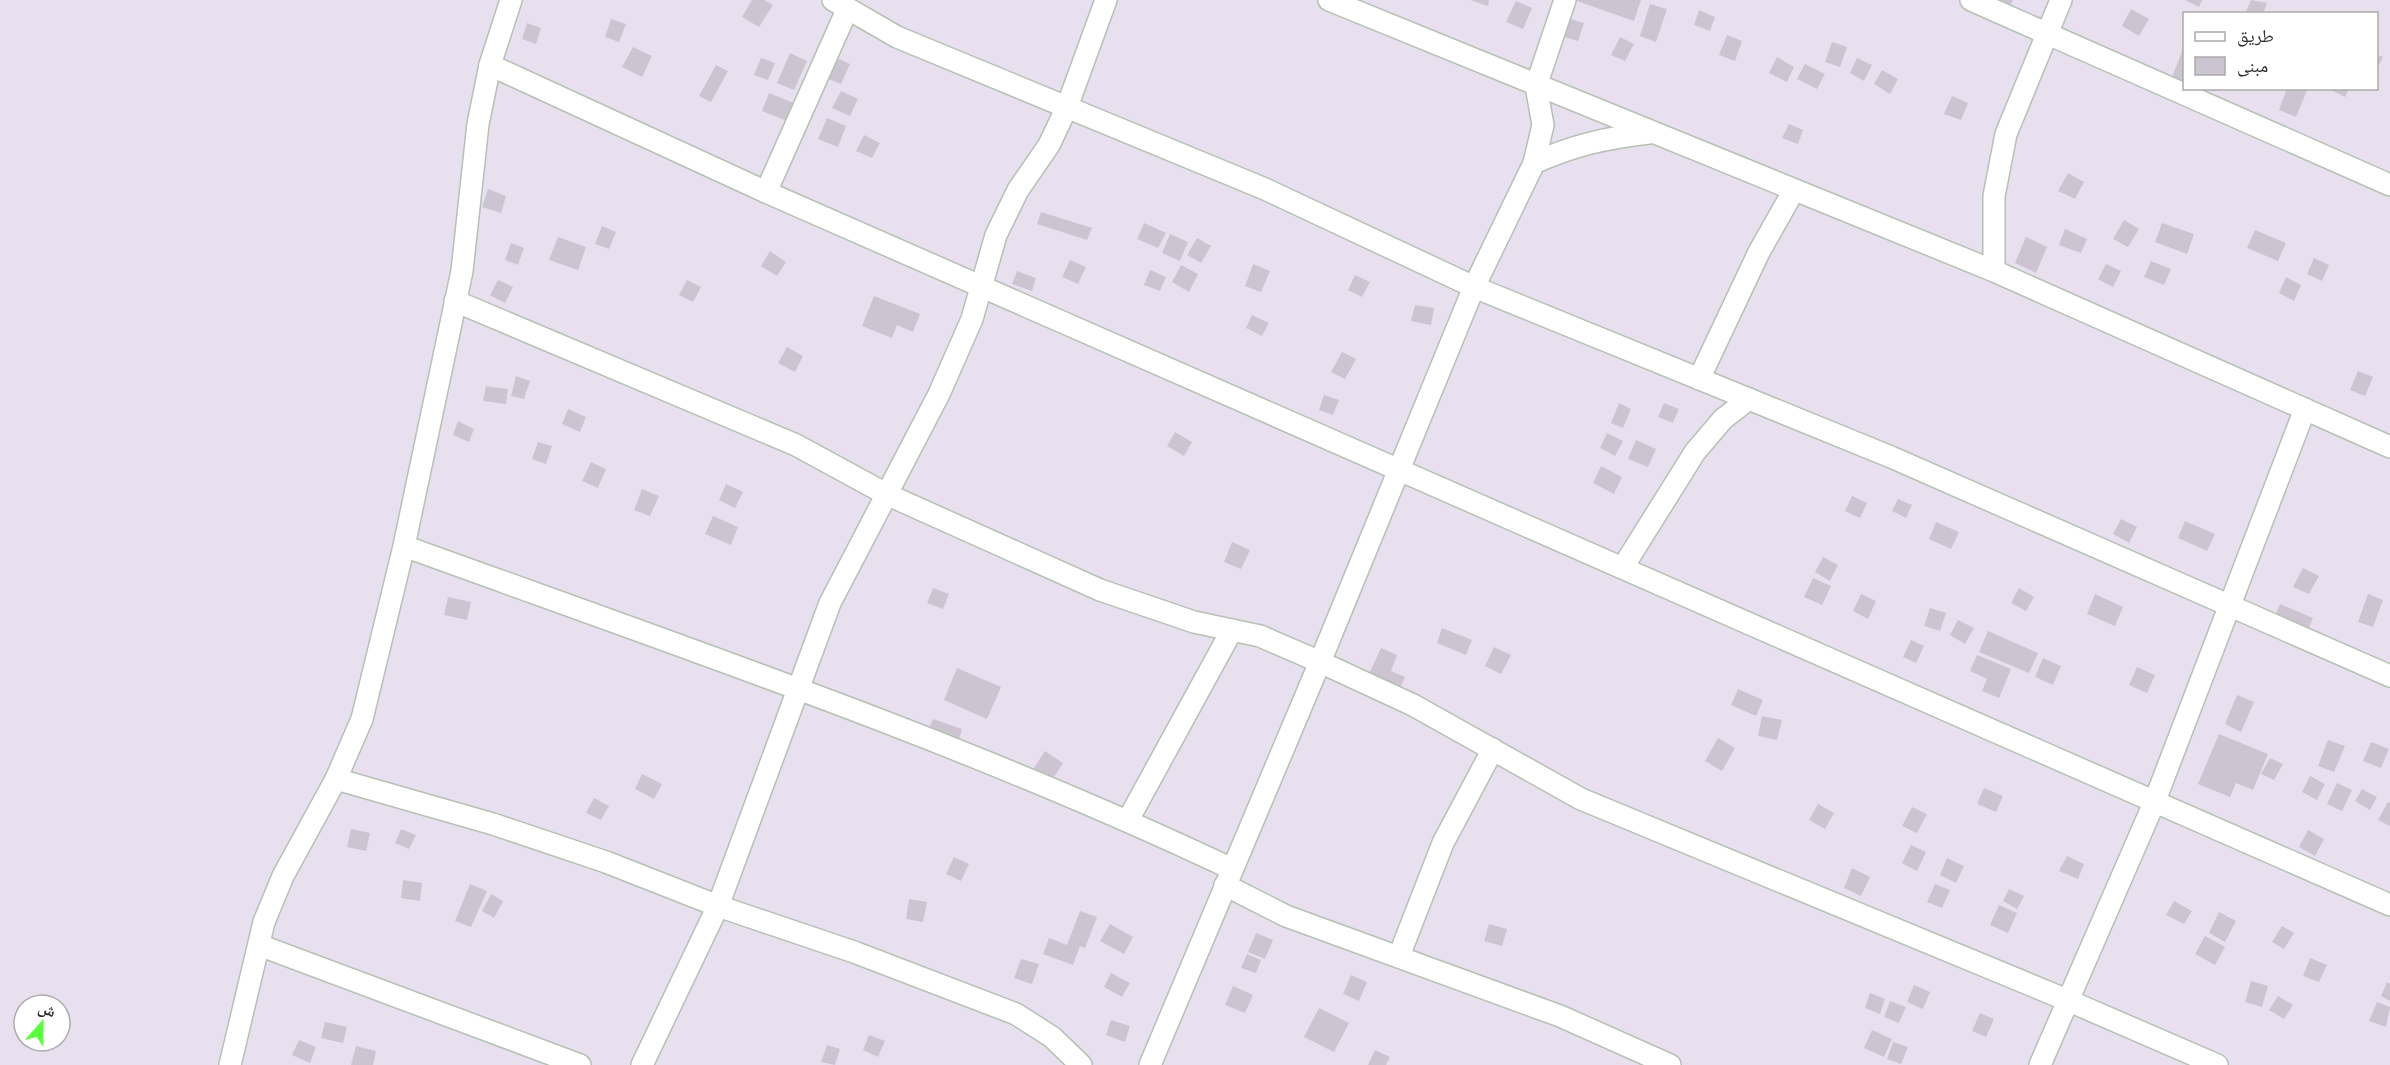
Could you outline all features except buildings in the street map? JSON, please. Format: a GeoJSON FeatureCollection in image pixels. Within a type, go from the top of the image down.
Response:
{"type":"FeatureCollection","features":[{"type":"Feature","properties":{"kind":"street"},"geometry":{"type":"LineString","coordinates":[[230,1065],[264,922],[283,876],[336,779],[362,719],[404,546],[462,271],[478,124],[490,65],[511,0]]}},
{"type":"Feature","properties":{"kind":"street"},"geometry":{"type":"LineString","coordinates":[[642,1065],[718,906],[830,603],[939,394],[972,319],[996,235],[1018,190],[1049,145],[1067,106],[1106,0]]}},
{"type":"Feature","properties":{"kind":"street"},"geometry":{"type":"LineString","coordinates":[[1329,0],[1994,271],[2390,447]]}},
{"type":"Feature","properties":{"kind":"street"},"geometry":{"type":"LineString","coordinates":[[1151,1065],[1474,287],[1534,163],[1543,125],[1536,86],[1565,0]]}},
{"type":"Feature","properties":{"kind":"street"},"geometry":{"type":"LineString","coordinates":[[1971,0],[2390,184]]}},
{"type":"Feature","properties":{"kind":"street"},"geometry":{"type":"LineString","coordinates":[[1994,271],[1994,196],[2006,134],[2061,0]]}},
{"type":"Feature","properties":{"kind":"street"},"geometry":{"type":"LineString","coordinates":[[766,192],[840,5],[897,37],[1265,189],[1474,287],[1891,457],[2230,608],[2390,676]]}},
{"type":"Feature","properties":{"kind":"street"},"geometry":{"type":"LineString","coordinates":[[490,65],[766,192],[980,286],[1006,295],[2154,803],[2390,905]]}},
{"type":"Feature","properties":{"kind":"street"},"geometry":{"type":"LineString","coordinates":[[1534,163],[1569,147],[1592,141],[1652,133]]}},
{"type":"Feature","properties":{"kind":"street"},"geometry":{"type":"LineString","coordinates":[[1699,379],[1759,252],[1794,190]]}},
{"type":"Feature","properties":{"kind":"street"},"geometry":{"type":"LineString","coordinates":[[455,301],[796,445],[886,494],[1100,590],[1194,622],[1260,636],[1320,662],[1413,705],[1581,799],[2067,1000],[2217,1065]]}},
{"type":"Feature","properties":{"kind":"street"},"geometry":{"type":"LineString","coordinates":[[1623,567],[1695,452],[1723,419],[1749,399]]}},
{"type":"Feature","properties":{"kind":"street"},"geometry":{"type":"LineString","coordinates":[[2040,1065],[2154,803],[2306,409]]}},
{"type":"Feature","properties":{"kind":"street"},"geometry":{"type":"LineString","coordinates":[[404,546],[800,689],[1128,820],[1228,877],[1286,916],[1560,1016],[1670,1065]]}},
{"type":"Feature","properties":{"kind":"street"},"geometry":{"type":"LineString","coordinates":[[1128,820],[1232,630]]}},
{"type":"Feature","properties":{"kind":"street"},"geometry":{"type":"LineString","coordinates":[[1399,956],[1443,843],[1493,749]]}},
{"type":"Feature","properties":{"kind":"street"},"geometry":{"type":"LineString","coordinates":[[336,779],[493,824],[606,862],[718,906],[854,952],[1016,1014],[1052,1037],[1081,1065]]}},
{"type":"Feature","properties":{"kind":"street"},"geometry":{"type":"LineString","coordinates":[[259,945],[580,1065]]}}]}
